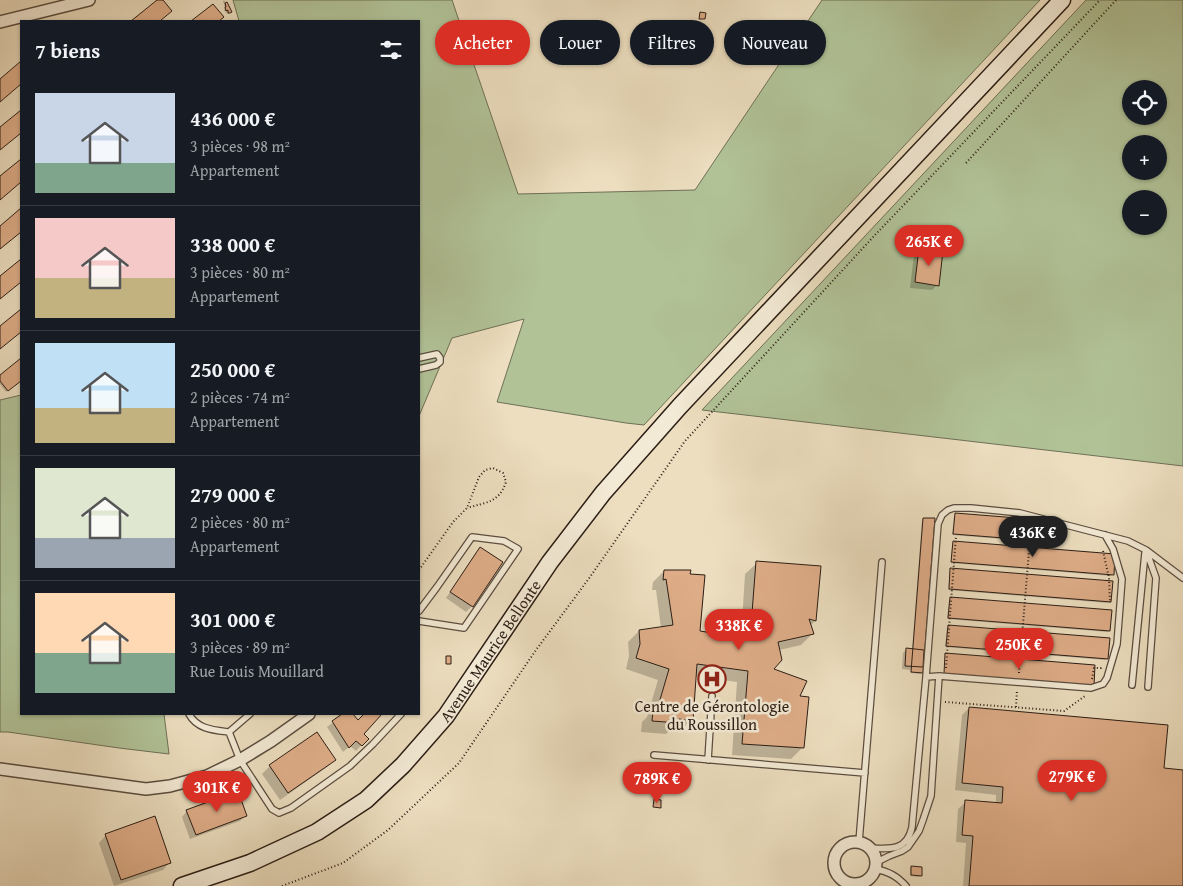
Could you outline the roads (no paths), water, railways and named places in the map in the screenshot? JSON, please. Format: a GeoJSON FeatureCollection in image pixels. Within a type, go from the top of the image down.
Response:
{"type":"FeatureCollection","features":[{"type":"Feature","properties":{"kind":"main road","name":"Avenue Maurice Bellonte"},"geometry":{"type":"LineString","coordinates":[[182,886],[250,863],[317,832],[366,800],[403,765],[446,716],[550,562],[603,493],[680,406],[1062,0]]}},
{"type":"Feature","properties":{"kind":"street"},"geometry":{"type":"LineString","coordinates":[[0,22],[88,0]]}},
{"type":"Feature","properties":{"kind":"street"},"geometry":{"type":"LineString","coordinates":[[0,769],[146,789],[170,786],[208,776],[240,760],[308,715]]}},
{"type":"Feature","properties":{"kind":"street"},"geometry":{"type":"LineString","coordinates":[[853,842],[859,842],[866,844],[874,852],[876,865],[874,875],[869,880],[863,884],[853,885],[844,883],[838,876],[835,871],[834,858],[841,847],[853,842]]}},
{"type":"Feature","properties":{"kind":"lane"},"geometry":{"type":"LineString","coordinates":[[420,358],[437,354],[440,362],[420,370]]}},
{"type":"Feature","properties":{"kind":"lane"},"geometry":{"type":"LineString","coordinates":[[871,848],[890,849],[899,846],[906,842],[911,834],[938,524],[942,514],[954,508],[1020,513],[1128,541],[1146,550],[1183,578]]}},
{"type":"Feature","properties":{"kind":"lane"},"geometry":{"type":"LineString","coordinates":[[926,677],[942,676],[1091,688],[1103,684],[1107,678],[1117,644],[1122,579],[1113,550],[1105,535]]}},
{"type":"Feature","properties":{"kind":"lane"},"geometry":{"type":"LineString","coordinates":[[420,610],[472,537],[504,540],[518,550],[464,628],[420,621]]}},
{"type":"Feature","properties":{"kind":"lane"},"geometry":{"type":"LineString","coordinates":[[1132,685],[1146,550]]}},
{"type":"Feature","properties":{"kind":"lane"},"geometry":{"type":"LineString","coordinates":[[1146,550],[1156,578],[1148,687]]}},
{"type":"Feature","properties":{"kind":"lane"},"geometry":{"type":"LineString","coordinates":[[859,842],[882,562]]}},
{"type":"Feature","properties":{"kind":"lane"},"geometry":{"type":"LineString","coordinates":[[906,886],[898,878],[876,865],[908,847],[916,836],[923,820],[931,796],[942,676]]}},
{"type":"Feature","properties":{"kind":"lane"},"geometry":{"type":"LineString","coordinates":[[708,760],[712,696]]}},
{"type":"Feature","properties":{"kind":"lane"},"geometry":{"type":"LineString","coordinates":[[190,715],[200,726],[209,730],[229,732],[249,715]]}},
{"type":"Feature","properties":{"kind":"lane"},"geometry":{"type":"LineString","coordinates":[[229,732],[240,760],[272,809],[279,813],[291,808],[350,766],[400,715]]}},
{"type":"Feature","properties":{"kind":"lane"},"geometry":{"type":"LineString","coordinates":[[654,755],[865,773]]}},
{"type":"Feature","properties":{"kind":"place","name":"Centre de Gérontologie du Roussillon"},"geometry":{"type":"Point","coordinates":[712,679]}}]}
